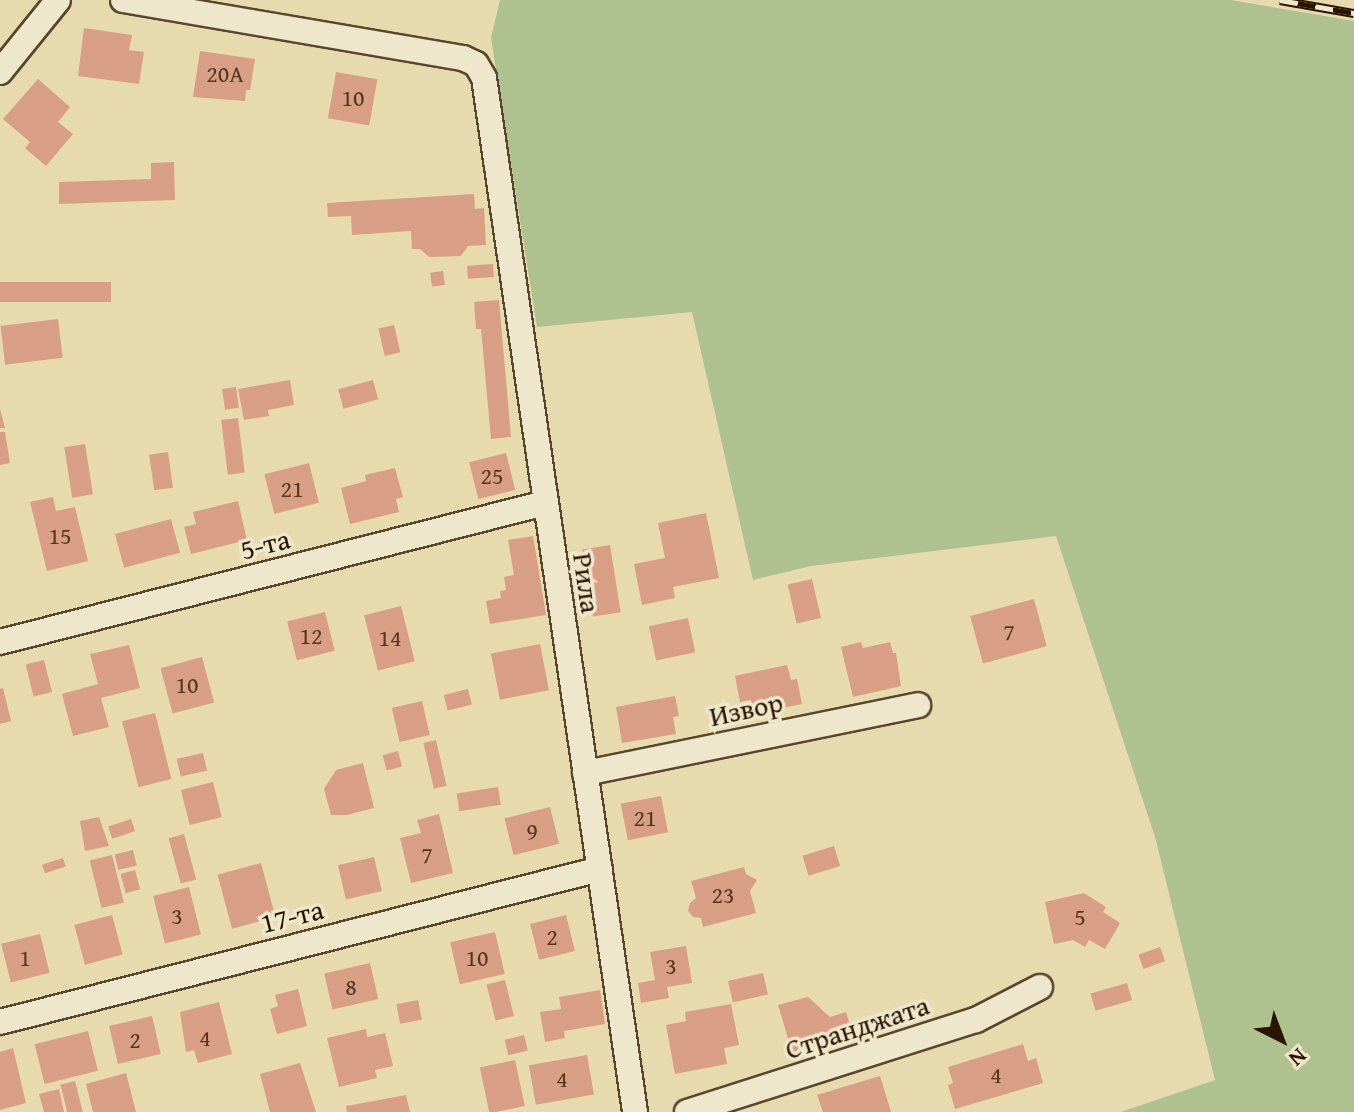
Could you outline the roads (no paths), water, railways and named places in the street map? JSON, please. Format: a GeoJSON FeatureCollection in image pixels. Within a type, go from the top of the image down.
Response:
{"type":"FeatureCollection","features":[{"type":"Feature","properties":{"kind":"street"},"geometry":{"type":"LineString","coordinates":[[0,72],[58,0]]}},
{"type":"Feature","properties":{"kind":"street","name":"Рила"},"geometry":{"type":"LineString","coordinates":[[123,0],[463,58],[476,64],[484,78],[635,1112]]}},
{"type":"Feature","properties":{"kind":"street","name":"5-та"},"geometry":{"type":"LineString","coordinates":[[0,642],[545,503]]}},
{"type":"Feature","properties":{"kind":"street","name":"Извор"},"geometry":{"type":"LineString","coordinates":[[585,773],[918,705]]}},
{"type":"Feature","properties":{"kind":"street","name":"17-та"},"geometry":{"type":"LineString","coordinates":[[0,1022],[600,869]]}},
{"type":"Feature","properties":{"kind":"street","name":"Странджата"},"geometry":{"type":"LineString","coordinates":[[687,1112],[976,1020],[1040,987]]}},
{"type":"Feature","properties":{"kind":"railway"},"geometry":{"type":"LineString","coordinates":[[1280,0],[1354,13]]}}]}
